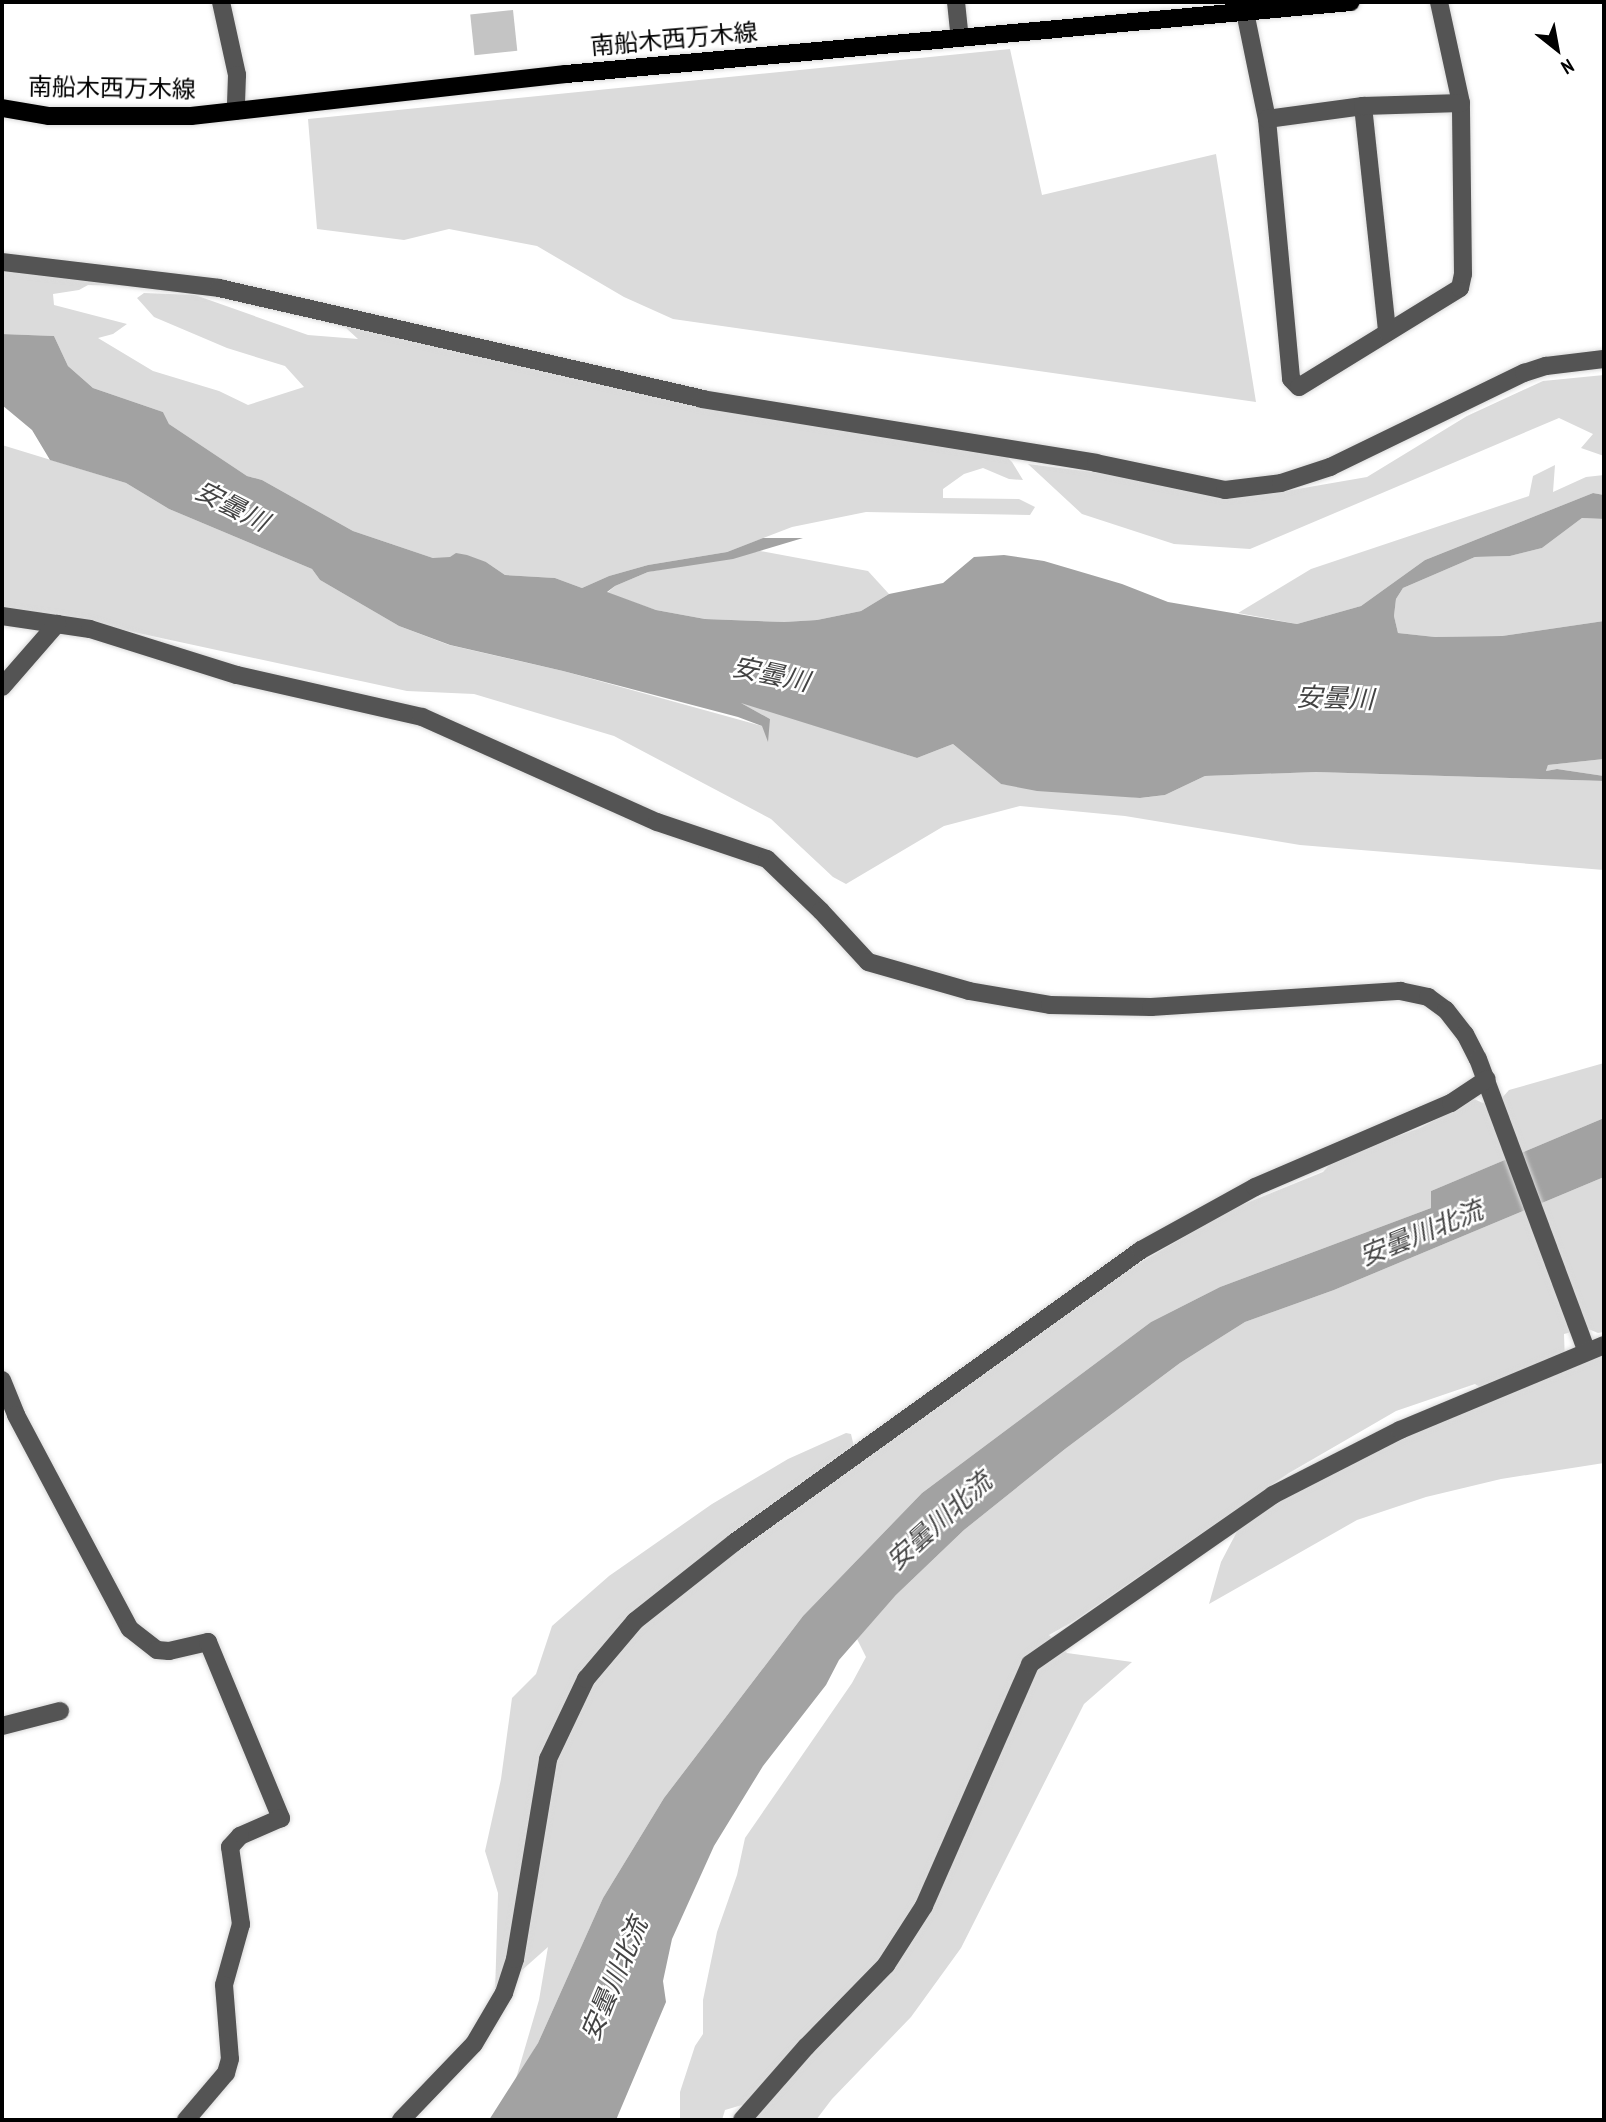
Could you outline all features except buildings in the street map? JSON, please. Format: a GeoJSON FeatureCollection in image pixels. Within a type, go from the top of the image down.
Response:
{"type":"FeatureCollection","features":[{"type":"Feature","properties":{"kind":"main road","name":"南船木西万木線"},"geometry":{"type":"LineString","coordinates":[[2,108],[48,116],[191,116],[566,74],[1351,2]]}},
{"type":"Feature","properties":{"kind":"street"},"geometry":{"type":"LineString","coordinates":[[221,2],[237,75],[236,111]]}},
{"type":"Feature","properties":{"kind":"street"},"geometry":{"type":"LineString","coordinates":[[956,2],[960,38]]}},
{"type":"Feature","properties":{"kind":"street"},"geometry":{"type":"LineString","coordinates":[[1245,12],[1267,119],[1292,379],[1299,387],[1460,288],[1463,274],[1461,103],[1439,2]]}},
{"type":"Feature","properties":{"kind":"street"},"geometry":{"type":"LineString","coordinates":[[1267,119],[1363,106],[1461,103]]}},
{"type":"Feature","properties":{"kind":"street"},"geometry":{"type":"LineString","coordinates":[[1363,106],[1387,332]]}},
{"type":"Feature","properties":{"kind":"street"},"geometry":{"type":"LineString","coordinates":[[2,262],[219,288],[702,399],[1096,463],[1225,490],[1281,483],[1330,467],[1546,366],[1604,359]]}},
{"type":"Feature","properties":{"kind":"street"},"geometry":{"type":"LineString","coordinates":[[2,616],[90,629],[237,676],[422,717],[657,822],[767,859],[821,911],[868,962],[969,991],[1050,1005],[1151,1007],[1400,991],[1428,997],[1446,1010],[1465,1034],[1486,1079],[1582,1342]]}},
{"type":"Feature","properties":{"kind":"street"},"geometry":{"type":"LineString","coordinates":[[2,687],[57,624]]}},
{"type":"Feature","properties":{"kind":"street"},"geometry":{"type":"LineString","coordinates":[[401,2120],[474,2044],[504,1993],[515,1959],[548,1759],[586,1679],[635,1621],[735,1542],[1141,1250],[1255,1188],[1451,1103],[1486,1079]]}},
{"type":"Feature","properties":{"kind":"street"},"geometry":{"type":"LineString","coordinates":[[742,2120],[806,2047],[886,1965],[924,1906],[1030,1664],[1273,1494],[1582,1342],[1604,1345]]}},
{"type":"Feature","properties":{"kind":"street"},"geometry":{"type":"LineString","coordinates":[[2,1380],[16,1415],[130,1629],[157,1650],[169,1651],[208,1642],[281,1818],[240,1836],[230,1847],[241,1924],[224,1985],[230,2059],[226,2073],[186,2120]]}},
{"type":"Feature","properties":{"kind":"street"},"geometry":{"type":"LineString","coordinates":[[2,1726],[60,1711]]}},
{"type":"Feature","properties":{"kind":"shaded area"},"geometry":{"type":"Polygon","coordinates":[[[1010,49],[1042,195],[1216,154],[1256,402],[673,319],[624,297],[537,246],[449,229],[404,240],[317,229],[308,119],[1010,49]]]}},
{"type":"Feature","properties":{"kind":"shaded area"},"geometry":{"type":"Polygon","coordinates":[[[2,267],[138,286],[88,285],[79,290],[53,294],[54,305],[127,324],[113,334],[98,338],[153,371],[219,391],[248,405],[304,387],[285,366],[227,348],[154,317],[137,298],[144,293],[195,295],[308,335],[358,339],[345,327],[315,318],[699,393],[986,436],[1012,462],[1023,480],[1009,479],[983,468],[964,474],[943,489],[943,498],[1019,499],[1035,507],[1030,515],[866,512],[792,527],[727,552],[648,565],[609,576],[582,588],[555,578],[505,575],[486,562],[433,558],[353,531],[262,480],[247,476],[169,424],[163,412],[93,388],[68,366],[54,336],[2,334],[2,267]]]}},
{"type":"Feature","properties":{"kind":"shaded area"},"geometry":{"type":"Polygon","coordinates":[[[1604,375],[1604,456],[1581,448],[1593,434],[1559,418],[1250,549],[1174,544],[1082,514],[1028,464],[1268,494],[1367,477],[1467,416],[1543,381],[1604,375]]]}},
{"type":"Feature","properties":{"kind":"shaded area"},"geometry":{"type":"Polygon","coordinates":[[[2,445],[126,483],[169,509],[312,569],[320,580],[399,626],[449,645],[563,671],[762,726],[770,719],[739,702],[917,758],[953,744],[1001,784],[1141,798],[1165,795],[1205,776],[1316,772],[1604,781],[1604,870],[1300,845],[1125,816],[1020,806],[944,826],[846,884],[833,877],[771,819],[614,736],[474,694],[407,691],[101,625],[2,610],[2,445]]]}},
{"type":"Feature","properties":{"kind":"shaded area"},"geometry":{"type":"Polygon","coordinates":[[[1555,465],[1553,492],[1586,477],[1604,475],[1604,495],[1593,493],[1425,560],[1361,606],[1297,624],[1238,613],[1311,569],[1529,496],[1533,476],[1555,465]]]}},
{"type":"Feature","properties":{"kind":"shaded area"},"geometry":{"type":"Polygon","coordinates":[[[1582,518],[1604,519],[1604,621],[1502,636],[1435,637],[1398,633],[1394,616],[1396,599],[1403,588],[1475,557],[1510,556],[1542,548],[1582,518]]]}},
{"type":"Feature","properties":{"kind":"shaded area"},"geometry":{"type":"Polygon","coordinates":[[[760,551],[868,571],[889,594],[861,611],[817,620],[784,622],[705,619],[656,610],[607,593],[615,586],[648,572],[760,551]]]}},
{"type":"Feature","properties":{"kind":"shaded area"},"geometry":{"type":"Polygon","coordinates":[[[1604,759],[1604,776],[1557,769],[1546,771],[1548,765],[1604,759]]]}},
{"type":"Feature","properties":{"kind":"shaded area"},"geometry":{"type":"Polygon","coordinates":[[[1604,1063],[1604,1118],[1431,1191],[1431,1208],[1220,1287],[1151,1322],[922,1493],[803,1616],[664,1798],[603,1898],[538,2043],[515,2082],[539,2000],[548,1947],[495,1994],[498,1893],[485,1851],[501,1779],[512,1698],[536,1674],[552,1626],[609,1576],[712,1504],[788,1459],[846,1433],[851,1434],[858,1464],[1124,1272],[1234,1208],[1323,1172],[1335,1159],[1420,1128],[1474,1099],[1483,1103],[1501,1099],[1509,1090],[1604,1063]]]}},
{"type":"Feature","properties":{"kind":"shaded area"},"geometry":{"type":"Polygon","coordinates":[[[1604,1177],[1604,1332],[1598,1333],[1586,1328],[1564,1334],[1565,1362],[1604,1350],[1604,1463],[1501,1479],[1426,1497],[1357,1520],[1209,1604],[1221,1562],[1242,1522],[1340,1465],[1495,1397],[1475,1384],[1396,1411],[1289,1473],[1074,1621],[1049,1635],[1067,1653],[1132,1662],[1084,1704],[961,1948],[911,2017],[832,2099],[816,2120],[753,2120],[742,2105],[725,2110],[722,2120],[680,2120],[680,2092],[695,2046],[703,2034],[703,2000],[717,1932],[737,1875],[745,1838],[852,1683],[866,1657],[857,1639],[896,1595],[964,1530],[1065,1449],[1180,1363],[1245,1322],[1334,1290],[1604,1177]],[[912,1913],[883,1960],[858,1988],[866,1999],[907,1945],[912,1913]]]}},
{"type":"Feature","properties":{"kind":"water","name":"安曇川"},"geometry":{"type":"Polygon","coordinates":[[[2,334],[54,336],[68,366],[93,388],[163,412],[169,424],[247,476],[262,480],[353,531],[433,558],[450,557],[456,553],[467,555],[486,562],[505,575],[555,578],[582,588],[609,576],[648,565],[727,552],[763,538],[803,538],[733,559],[648,572],[607,592],[656,610],[705,619],[784,622],[817,620],[861,611],[889,594],[943,583],[974,557],[1004,555],[1044,561],[1122,584],[1168,602],[1297,624],[1361,606],[1425,560],[1593,493],[1604,495],[1604,519],[1582,518],[1542,548],[1510,556],[1475,557],[1403,588],[1396,599],[1394,616],[1398,633],[1435,637],[1502,636],[1604,621],[1604,759],[1548,765],[1546,771],[1557,769],[1604,776],[1604,781],[1316,772],[1205,776],[1165,795],[1140,798],[1037,791],[1001,784],[953,744],[917,758],[741,703],[770,719],[768,742],[762,726],[738,717],[563,671],[450,645],[399,626],[320,580],[312,569],[169,509],[126,483],[50,460],[32,430],[2,405],[2,334]]]}},
{"type":"Feature","properties":{"kind":"water","name":"安曇川北流"},"geometry":{"type":"Polygon","coordinates":[[[1604,1118],[1604,1177],[1334,1290],[1245,1322],[1180,1363],[1065,1449],[964,1530],[896,1595],[839,1660],[826,1685],[763,1766],[714,1846],[672,1939],[663,1981],[666,2002],[616,2120],[489,2120],[538,2043],[603,1898],[664,1798],[803,1616],[922,1493],[1151,1322],[1220,1287],[1431,1208],[1431,1191],[1604,1118]]]}}]}
